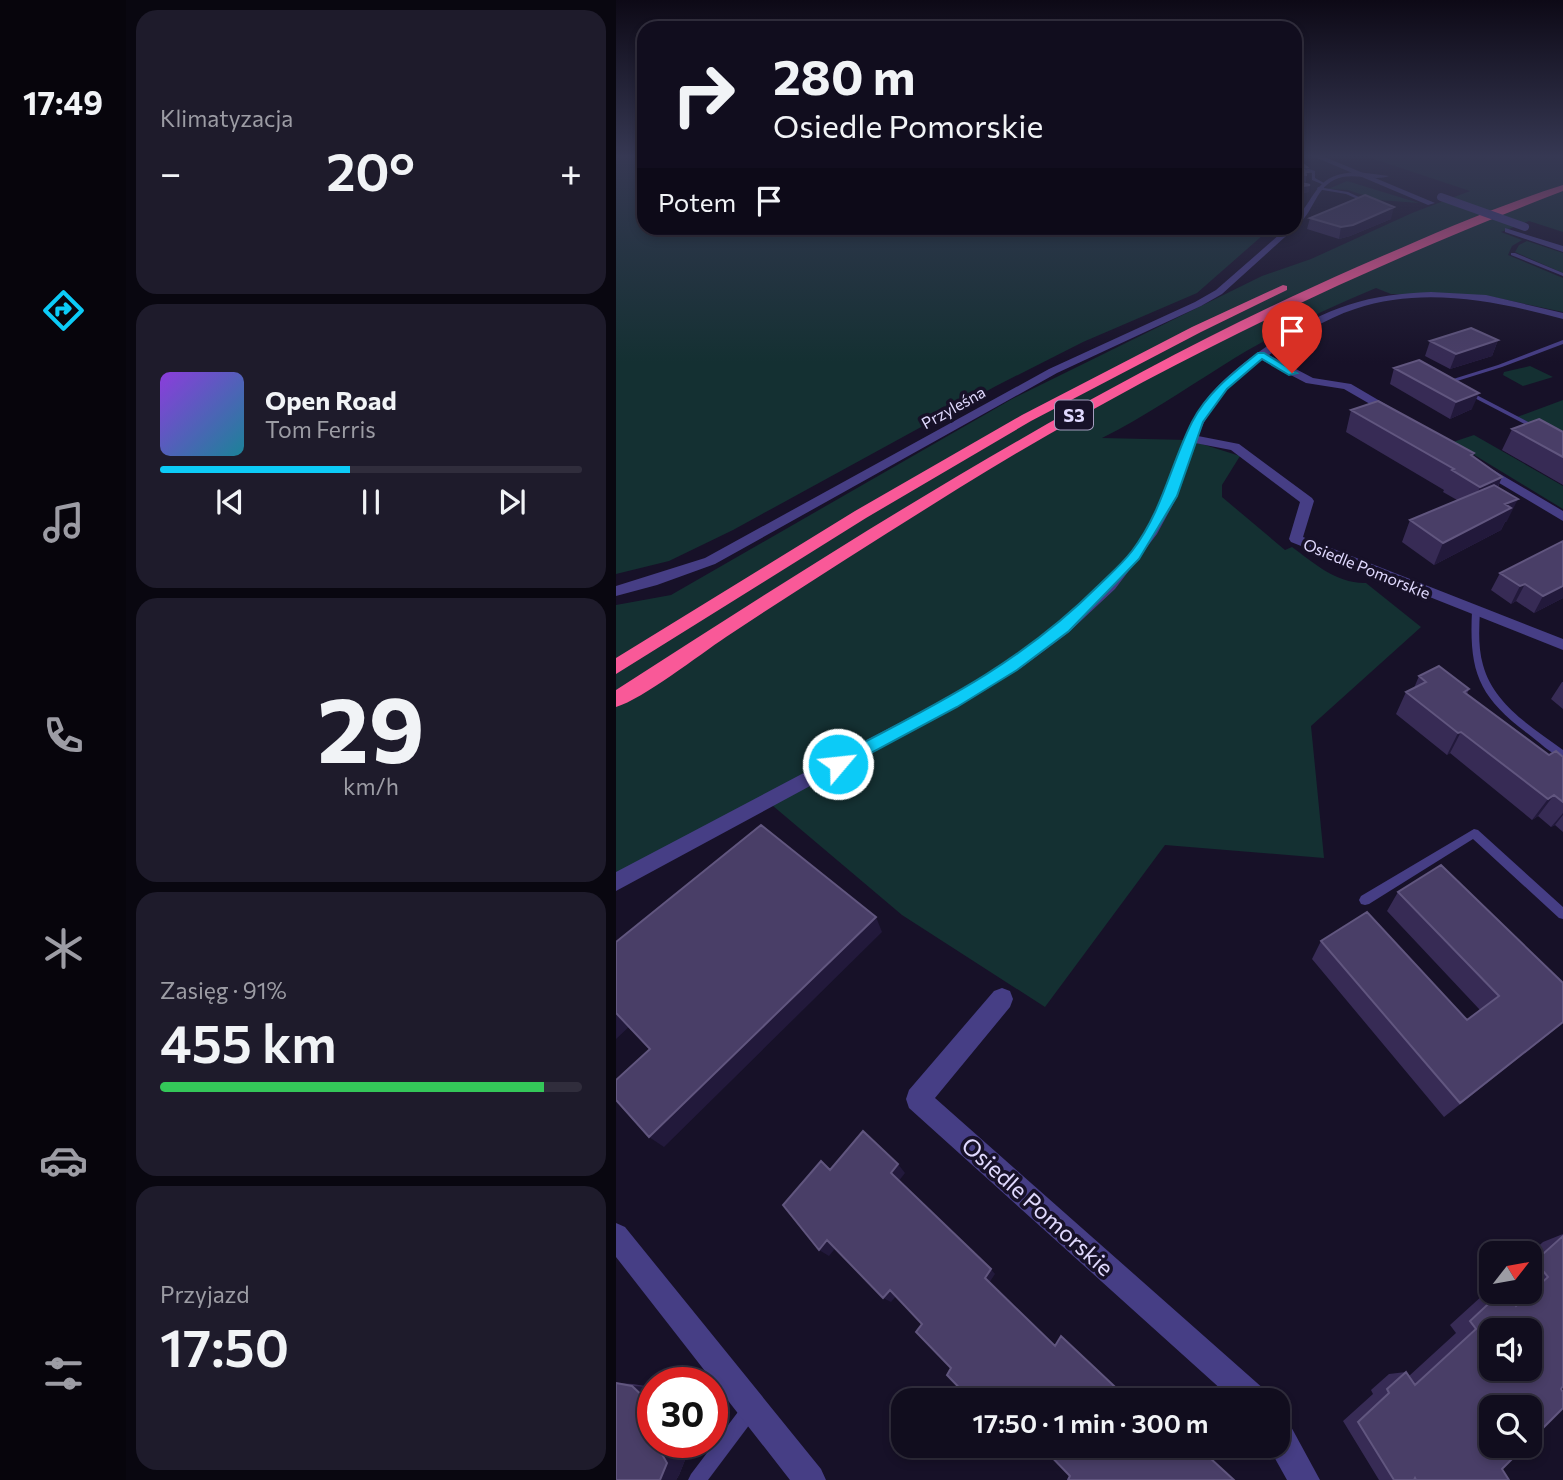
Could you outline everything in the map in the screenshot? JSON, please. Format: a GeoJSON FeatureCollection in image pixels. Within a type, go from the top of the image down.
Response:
{"type":"FeatureCollection","features":[{"type":"Feature","properties":{"kind":"highway","name":"S3"},"geometry":{"type":"LineString","coordinates":[[616,667],[900,492],[1114,371],[1325,269],[1437,224]]}},
{"type":"Feature","properties":{"kind":"highway","name":"S3"},"geometry":{"type":"LineString","coordinates":[[616,701],[920,504],[1149,372],[1343,275],[1466,224]]}},
{"type":"Feature","properties":{"kind":"street"},"geometry":{"type":"LineString","coordinates":[[1491,224],[1563,249]]}},
{"type":"Feature","properties":{"kind":"street"},"geometry":{"type":"LineString","coordinates":[[1517,224],[1563,240]]}},
{"type":"Feature","properties":{"kind":"street","name":"Przyleśna"},"geometry":{"type":"LineString","coordinates":[[616,590],[652,582],[710,561],[1053,371],[1210,298],[1283,235]]}},
{"type":"Feature","properties":{"kind":"street"},"geometry":{"type":"LineString","coordinates":[[616,882],[952,703],[1012,666],[1064,628],[1135,556],[1157,524],[1171,496],[1190,438],[1207,406],[1223,386],[1261,355],[1342,311],[1385,299],[1478,298],[1518,304],[1563,316]]}},
{"type":"Feature","properties":{"kind":"street"},"geometry":{"type":"LineString","coordinates":[[1261,355],[1310,381],[1347,386],[1401,418]]}},
{"type":"Feature","properties":{"kind":"street","name":"Osiedle Pomorskie"},"geometry":{"type":"LineString","coordinates":[[1190,438],[1235,447],[1307,501],[1296,540],[1563,645]]}},
{"type":"Feature","properties":{"kind":"street"},"geometry":{"type":"LineString","coordinates":[[1470,460],[1563,517]]}},
{"type":"Feature","properties":{"kind":"street","name":"Osiedle Pomorskie"},"geometry":{"type":"LineString","coordinates":[[1002,999],[918,1099],[1242,1388]]}},
{"type":"Feature","properties":{"kind":"street"},"geometry":{"type":"LineString","coordinates":[[616,1236],[810,1480]]}},
{"type":"Feature","properties":{"kind":"street"},"geometry":{"type":"LineString","coordinates":[[1290,1455],[1304,1480]]}},
{"type":"Feature","properties":{"kind":"lane"},"geometry":{"type":"LineString","coordinates":[[1513,254],[1563,275]]}},
{"type":"Feature","properties":{"kind":"lane"},"geometry":{"type":"LineString","coordinates":[[1538,430],[1465,391],[1453,380],[1500,366],[1563,342]]}},
{"type":"Feature","properties":{"kind":"lane"},"geometry":{"type":"LineString","coordinates":[[1476,611],[1473,635],[1477,672],[1488,693],[1563,755]]}},
{"type":"Feature","properties":{"kind":"lane"},"geometry":{"type":"LineString","coordinates":[[1365,900],[1474,833],[1563,914]]}},
{"type":"Feature","properties":{"kind":"lane"},"geometry":{"type":"LineString","coordinates":[[697,1480],[752,1407]]}},
{"type":"Feature","properties":{"kind":"green space"},"geometry":{"type":"Polygon","coordinates":[[[616,224],[637,224],[637,235],[1263,235],[1197,293],[1083,342],[996,386],[733,530],[669,561],[616,574],[616,224]]]}},
{"type":"Feature","properties":{"kind":"green space"},"geometry":{"type":"Polygon","coordinates":[[[1388,224],[1521,224],[1501,232],[1522,240],[1512,246],[1508,255],[1563,278],[1563,312],[1488,296],[1391,294],[1376,288],[1259,344],[1148,413],[1102,438],[1189,440],[1240,456],[1222,485],[1222,497],[1285,550],[1292,547],[1317,566],[1336,576],[1366,583],[1421,627],[1311,726],[1324,858],[1165,845],[1045,1007],[902,915],[766,800],[616,881],[616,605],[671,595],[1012,399],[1262,276],[1311,259],[1388,224]]]}},
{"type":"Feature","properties":{"kind":"green space"},"geometry":{"type":"Polygon","coordinates":[[[1538,224],[1563,224],[1563,232],[1538,224]]]}},
{"type":"Feature","properties":{"kind":"green space"},"geometry":{"type":"Polygon","coordinates":[[[1527,241],[1563,253],[1563,273],[1515,252],[1519,245],[1527,241]]]}},
{"type":"Feature","properties":{"kind":"green space"},"geometry":{"type":"Polygon","coordinates":[[[1530,366],[1553,377],[1523,386],[1503,375],[1504,372],[1530,366]]]}},
{"type":"Feature","properties":{"kind":"green space"},"geometry":{"type":"Polygon","coordinates":[[[1563,400],[1563,439],[1517,417],[1563,400]]]}},
{"type":"Feature","properties":{"kind":"green space"},"geometry":{"type":"Polygon","coordinates":[[[1474,435],[1563,486],[1563,509],[1453,442],[1474,435]]]}},
{"type":"Feature","properties":{"kind":"building"},"geometry":{"type":"Polygon","coordinates":[[[1331,224],[1355,224],[1353,225],[1341,227],[1331,224]]]}},
{"type":"Feature","properties":{"kind":"building"},"geometry":{"type":"Polygon","coordinates":[[[1471,328],[1498,340],[1456,354],[1430,341],[1471,328]]]}},
{"type":"Feature","properties":{"kind":"building"},"geometry":{"type":"Polygon","coordinates":[[[1419,360],[1479,393],[1456,402],[1394,368],[1419,360]]]}},
{"type":"Feature","properties":{"kind":"building"},"geometry":{"type":"Polygon","coordinates":[[[1378,401],[1474,453],[1471,455],[1502,477],[1480,487],[1452,470],[1454,469],[1351,410],[1378,401]]]}},
{"type":"Feature","properties":{"kind":"building"},"geometry":{"type":"Polygon","coordinates":[[[1539,419],[1563,432],[1563,457],[1512,429],[1539,419]]]}},
{"type":"Feature","properties":{"kind":"building"},"geometry":{"type":"Polygon","coordinates":[[[1494,485],[1518,499],[1505,504],[1511,508],[1443,543],[1410,520],[1494,485]]]}},
{"type":"Feature","properties":{"kind":"building"},"geometry":{"type":"Polygon","coordinates":[[[1563,541],[1563,586],[1543,596],[1500,573],[1563,541]]]}},
{"type":"Feature","properties":{"kind":"building"},"geometry":{"type":"Polygon","coordinates":[[[1439,666],[1469,689],[1464,692],[1549,755],[1556,751],[1563,757],[1563,802],[1554,795],[1548,799],[1406,692],[1426,682],[1419,676],[1439,666]]]}},
{"type":"Feature","properties":{"kind":"building"},"geometry":{"type":"Polygon","coordinates":[[[761,825],[876,917],[649,1137],[616,1100],[616,1080],[650,1049],[616,1013],[616,942],[761,825]]]}},
{"type":"Feature","properties":{"kind":"building"},"geometry":{"type":"Polygon","coordinates":[[[1441,865],[1563,983],[1563,1022],[1460,1103],[1321,941],[1367,912],[1467,1020],[1499,996],[1398,892],[1441,865]]]}},
{"type":"Feature","properties":{"kind":"building"},"geometry":{"type":"Polygon","coordinates":[[[863,1131],[898,1164],[891,1173],[991,1269],[985,1278],[1055,1346],[1061,1336],[1116,1388],[959,1388],[947,1375],[951,1368],[916,1332],[922,1324],[890,1290],[883,1298],[827,1240],[819,1250],[783,1205],[821,1161],[830,1170],[863,1131]]]}},
{"type":"Feature","properties":{"kind":"building"},"geometry":{"type":"Polygon","coordinates":[[[1563,1236],[1563,1408],[1542,1429],[1542,1395],[1479,1395],[1479,1458],[1513,1458],[1502,1469],[1509,1480],[1394,1480],[1358,1422],[1389,1393],[1387,1389],[1406,1372],[1415,1385],[1476,1329],[1470,1321],[1488,1304],[1542,1304],[1542,1282],[1548,1277],[1542,1270],[1542,1255],[1563,1236]]]}},
{"type":"Feature","properties":{"kind":"building"},"geometry":{"type":"Polygon","coordinates":[[[616,1383],[632,1386],[637,1391],[637,1458],[664,1458],[667,1463],[660,1480],[616,1480],[616,1383]]]}},
{"type":"Feature","properties":{"kind":"building"},"geometry":{"type":"Polygon","coordinates":[[[1053,1458],[1210,1458],[1234,1480],[1068,1480],[1070,1476],[1053,1458]]]}},
{"type":"Feature","properties":{"kind":"route"},"geometry":{"type":"LineString","coordinates":[[838,764],[952,703],[1012,666],[1064,628],[1135,556],[1157,524],[1171,496],[1190,438],[1207,406],[1223,386],[1261,355],[1292,373]]}}]}
